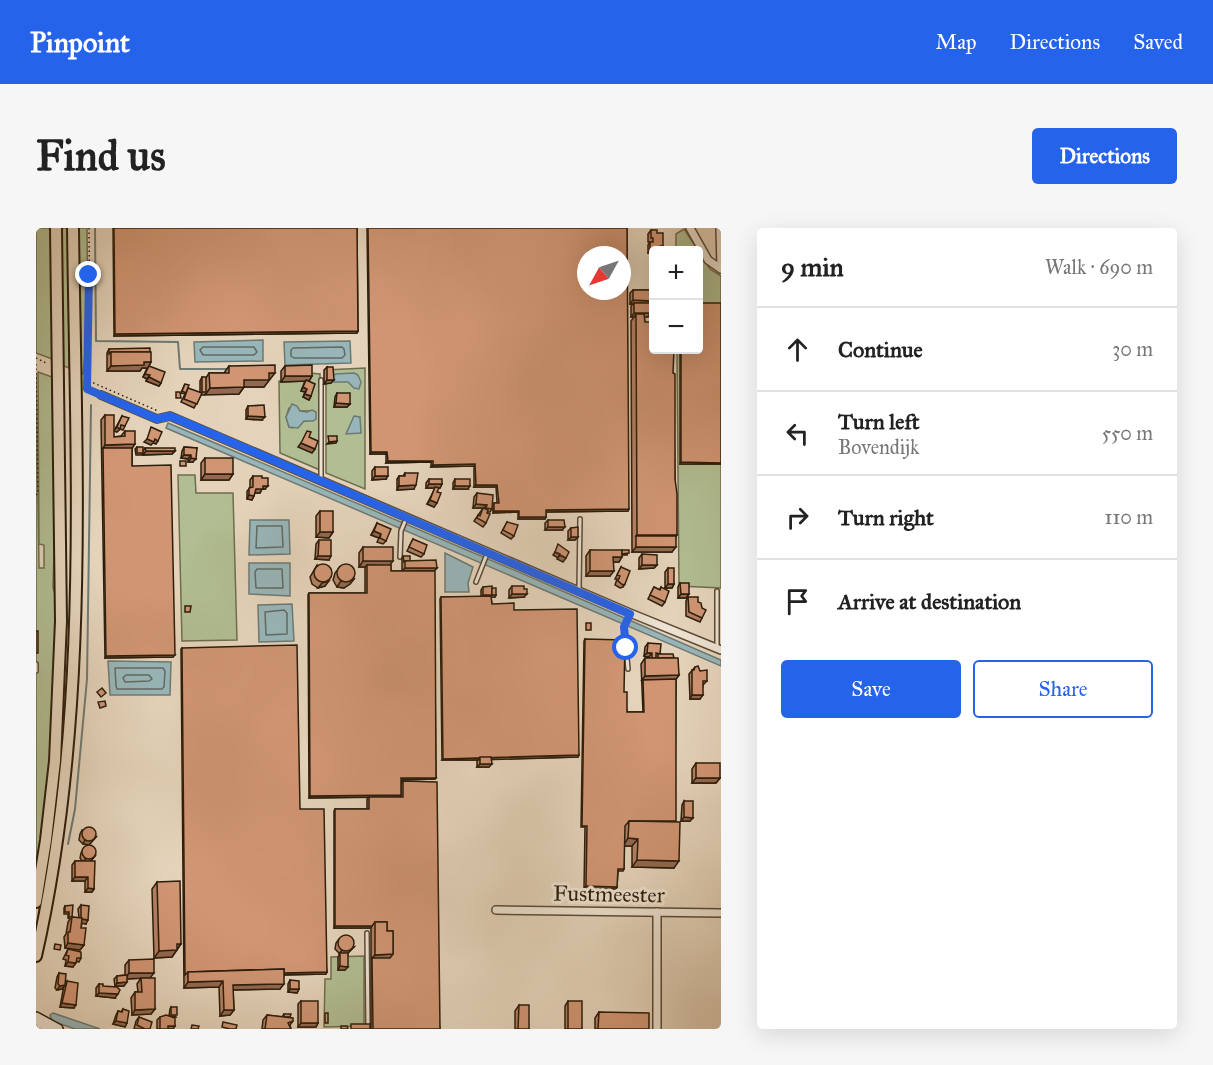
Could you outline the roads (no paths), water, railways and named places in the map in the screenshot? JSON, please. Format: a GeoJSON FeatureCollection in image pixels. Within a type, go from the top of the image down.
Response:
{"type":"FeatureCollection","features":[{"type":"Feature","properties":{"kind":"main road"},"geometry":{"type":"LineString","coordinates":[[36,902],[52,789],[59,705],[61,621],[56,228]]}},
{"type":"Feature","properties":{"kind":"main road"},"geometry":{"type":"LineString","coordinates":[[36,956],[60,820],[76,619],[73,228]]}},
{"type":"Feature","properties":{"kind":"main road"},"geometry":{"type":"LineString","coordinates":[[36,1017],[58,1029]]}},
{"type":"Feature","properties":{"kind":"main road"},"geometry":{"type":"LineString","coordinates":[[36,1026],[48,1029]]}},
{"type":"Feature","properties":{"kind":"street"},"geometry":{"type":"LineString","coordinates":[[690,228],[708,260],[721,269]]}},
{"type":"Feature","properties":{"kind":"street"},"geometry":{"type":"LineString","coordinates":[[720,228],[721,269]]}},
{"type":"Feature","properties":{"kind":"street"},"geometry":{"type":"LineString","coordinates":[[101,395],[157,419],[170,416],[629,615],[719,649]]}},
{"type":"Feature","properties":{"kind":"street","name":"Fustmeester"},"geometry":{"type":"LineString","coordinates":[[496,910],[721,913]]}},
{"type":"Feature","properties":{"kind":"street"},"geometry":{"type":"LineString","coordinates":[[657,912],[657,1029]]}},
{"type":"Feature","properties":{"kind":"lane"},"geometry":{"type":"LineString","coordinates":[[321,380],[321,481]]}},
{"type":"Feature","properties":{"kind":"lane"},"geometry":{"type":"LineString","coordinates":[[400,557],[401,531],[406,519]]}},
{"type":"Feature","properties":{"kind":"lane"},"geometry":{"type":"LineString","coordinates":[[579,592],[580,519]]}},
{"type":"Feature","properties":{"kind":"lane"},"geometry":{"type":"LineString","coordinates":[[476,582],[487,554]]}},
{"type":"Feature","properties":{"kind":"lane"},"geometry":{"type":"LineString","coordinates":[[717,591],[719,649]]}},
{"type":"Feature","properties":{"kind":"lane"},"geometry":{"type":"LineString","coordinates":[[628,669],[624,627],[629,615]]}},
{"type":"Feature","properties":{"kind":"lane"},"geometry":{"type":"LineString","coordinates":[[36,664],[36,671]]}},
{"type":"Feature","properties":{"kind":"lane"},"geometry":{"type":"LineString","coordinates":[[367,933],[368,1029]]}},
{"type":"Feature","properties":{"kind":"water"},"geometry":{"type":"Polygon","coordinates":[[[263,340],[263,361],[195,362],[194,342],[263,340]]]}},
{"type":"Feature","properties":{"kind":"water"},"geometry":{"type":"Polygon","coordinates":[[[350,341],[351,363],[285,365],[284,342],[350,341]]]}},
{"type":"Feature","properties":{"kind":"water"},"geometry":{"type":"Polygon","coordinates":[[[354,373],[358,375],[361,382],[359,389],[354,388],[348,382],[333,382],[331,379],[335,374],[354,373]]]}},
{"type":"Feature","properties":{"kind":"water"},"geometry":{"type":"Polygon","coordinates":[[[292,404],[300,411],[316,412],[316,419],[304,421],[298,428],[289,427],[286,417],[292,404]]]}},
{"type":"Feature","properties":{"kind":"water"},"geometry":{"type":"Polygon","coordinates":[[[354,416],[360,417],[361,433],[346,434],[354,416]]]}},
{"type":"Feature","properties":{"kind":"water"},"geometry":{"type":"Polygon","coordinates":[[[168,423],[721,660],[721,666],[166,428],[168,423]]]}},
{"type":"Feature","properties":{"kind":"water"},"geometry":{"type":"Polygon","coordinates":[[[250,520],[289,520],[290,554],[249,555],[250,520]]]}},
{"type":"Feature","properties":{"kind":"water"},"geometry":{"type":"Polygon","coordinates":[[[445,553],[473,567],[468,583],[469,592],[445,592],[445,553]]]}},
{"type":"Feature","properties":{"kind":"water"},"geometry":{"type":"Polygon","coordinates":[[[249,563],[290,563],[290,596],[249,594],[249,563]]]}},
{"type":"Feature","properties":{"kind":"water"},"geometry":{"type":"Polygon","coordinates":[[[292,604],[294,641],[259,642],[258,605],[292,604]]]}},
{"type":"Feature","properties":{"kind":"water"},"geometry":{"type":"Polygon","coordinates":[[[108,661],[171,662],[170,695],[110,695],[108,661]]]}},
{"type":"Feature","properties":{"kind":"water"},"geometry":{"type":"Polygon","coordinates":[[[53,1013],[100,1029],[75,1029],[52,1021],[50,1015],[53,1013]]]}},
{"type":"Feature","properties":{"kind":"waterway"},"geometry":{"type":"LineString","coordinates":[[95,228],[96,341],[178,342],[180,369],[227,369]]}},
{"type":"Feature","properties":{"kind":"waterway"},"geometry":{"type":"LineString","coordinates":[[68,844],[75,809],[87,679],[91,405]]}}]}
